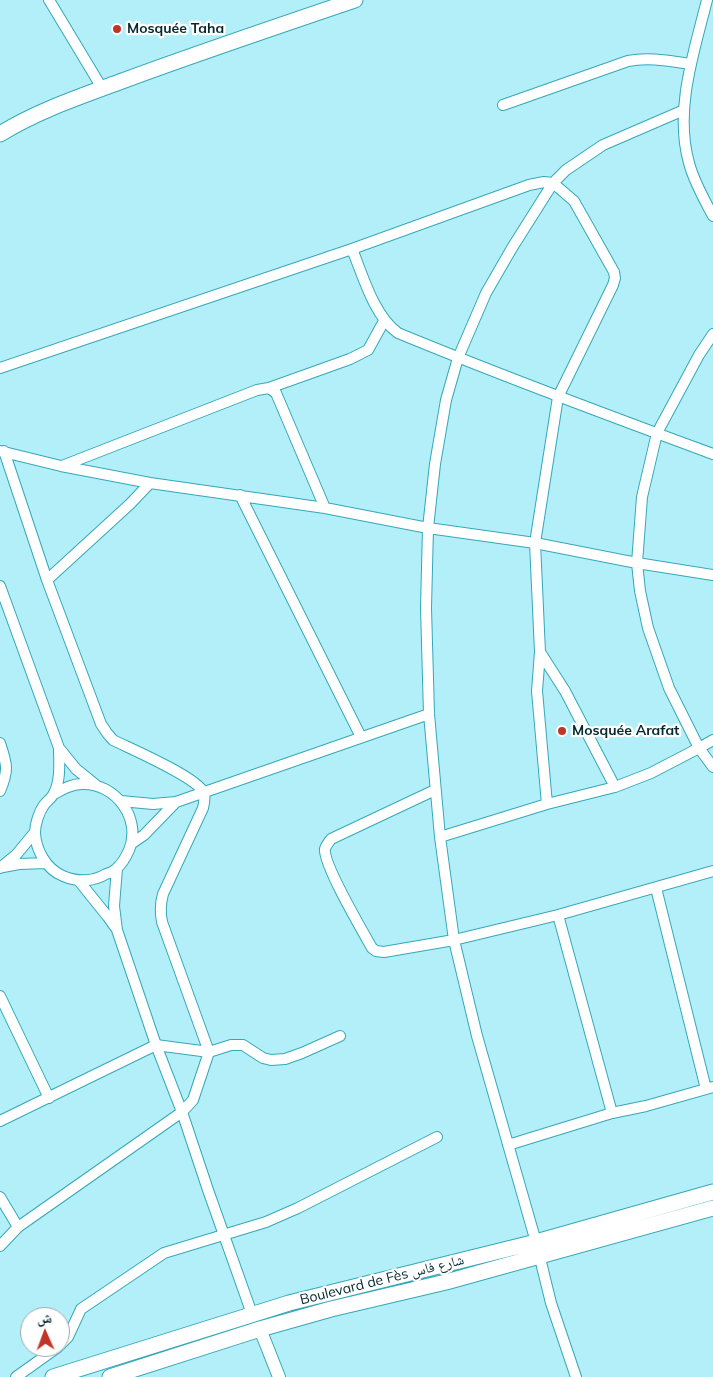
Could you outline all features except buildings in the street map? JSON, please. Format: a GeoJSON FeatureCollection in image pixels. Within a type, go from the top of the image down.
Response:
{"type":"FeatureCollection","features":[{"type":"Feature","properties":{"kind":"main road"},"geometry":{"type":"LineString","coordinates":[[0,134],[22,120],[62,103],[355,0]]}},
{"type":"Feature","properties":{"kind":"main road","name":"Boulevard de Fès شارع فاس"},"geometry":{"type":"LineString","coordinates":[[53,1377],[290,1302],[536,1242],[713,1192]]}},
{"type":"Feature","properties":{"kind":"main road","name":"Boulevard de Fès شارع فاس"},"geometry":{"type":"LineString","coordinates":[[110,1377],[260,1329],[331,1309],[446,1282],[713,1208]]}},
{"type":"Feature","properties":{"kind":"street"},"geometry":{"type":"LineString","coordinates":[[49,0],[102,88]]}},
{"type":"Feature","properties":{"kind":"street"},"geometry":{"type":"LineString","coordinates":[[706,0],[691,64],[684,110],[684,136],[689,164],[713,216]]}},
{"type":"Feature","properties":{"kind":"street"},"geometry":{"type":"LineString","coordinates":[[503,105],[628,61],[654,59],[691,64]]}},
{"type":"Feature","properties":{"kind":"street"},"geometry":{"type":"LineString","coordinates":[[576,1377],[551,1303],[536,1242],[477,1036],[454,940],[440,837],[429,714],[426,608],[428,528],[435,464],[446,400],[458,358],[486,293],[512,248],[553,183],[566,170],[603,145],[684,110]]}},
{"type":"Feature","properties":{"kind":"street"},"geometry":{"type":"LineString","coordinates":[[0,368],[352,249],[529,185],[544,182],[553,183],[574,201],[614,272],[615,278],[558,397],[535,543],[540,652],[537,691],[547,804]]}},
{"type":"Feature","properties":{"kind":"street"},"geometry":{"type":"LineString","coordinates":[[352,249],[378,312],[384,321],[398,333],[558,397],[713,454]]}},
{"type":"Feature","properties":{"kind":"street"},"geometry":{"type":"LineString","coordinates":[[61,466],[257,390],[269,388],[350,359],[368,350],[384,321]]}},
{"type":"Feature","properties":{"kind":"street"},"geometry":{"type":"LineString","coordinates":[[713,334],[699,354],[657,433],[642,497],[637,563],[640,591],[648,628],[669,688],[700,748],[713,767]]}},
{"type":"Feature","properties":{"kind":"street"},"geometry":{"type":"LineString","coordinates":[[269,388],[276,393],[325,508]]}},
{"type":"Feature","properties":{"kind":"street"},"geometry":{"type":"LineString","coordinates":[[2,451],[61,466],[150,483],[325,508],[428,528],[535,543],[713,576]]}},
{"type":"Feature","properties":{"kind":"street"},"geometry":{"type":"LineString","coordinates":[[0,1246],[18,1227],[182,1112],[193,1100],[209,1052],[160,912],[163,894],[203,808],[205,802],[204,793],[197,784],[185,776],[113,740],[101,724],[47,580],[2,451]]}},
{"type":"Feature","properties":{"kind":"street"},"geometry":{"type":"LineString","coordinates":[[47,580],[130,504],[150,483]]}},
{"type":"Feature","properties":{"kind":"street"},"geometry":{"type":"LineString","coordinates":[[240,496],[361,737]]}},
{"type":"Feature","properties":{"kind":"street"},"geometry":{"type":"LineString","coordinates":[[0,586],[59,748],[76,769],[97,786],[110,792],[121,801],[129,814],[132,829],[131,844],[126,857],[117,868],[99,878],[79,881],[61,875],[46,863],[38,849],[35,832],[37,818],[44,805],[54,794],[67,787],[82,784],[97,786]]}},
{"type":"Feature","properties":{"kind":"street"},"geometry":{"type":"LineString","coordinates":[[540,652],[565,691],[616,786]]}},
{"type":"Feature","properties":{"kind":"street"},"geometry":{"type":"LineString","coordinates":[[121,801],[153,804],[176,802],[429,714]]}},
{"type":"Feature","properties":{"kind":"street"},"geometry":{"type":"LineString","coordinates":[[440,837],[547,804],[616,786],[651,773],[713,740]]}},
{"type":"Feature","properties":{"kind":"street"},"geometry":{"type":"LineString","coordinates":[[0,743],[7,768],[5,780],[0,791]]}},
{"type":"Feature","properties":{"kind":"street"},"geometry":{"type":"LineString","coordinates":[[54,794],[59,770],[59,748]]}},
{"type":"Feature","properties":{"kind":"street"},"geometry":{"type":"LineString","coordinates":[[435,790],[331,839],[325,850],[326,858],[348,906],[372,948],[376,951],[384,952],[454,940],[558,915],[713,871]]}},
{"type":"Feature","properties":{"kind":"street"},"geometry":{"type":"LineString","coordinates":[[131,844],[144,835],[176,802]]}},
{"type":"Feature","properties":{"kind":"street"},"geometry":{"type":"LineString","coordinates":[[0,868],[16,855],[35,832]]}},
{"type":"Feature","properties":{"kind":"street"},"geometry":{"type":"LineString","coordinates":[[0,868],[19,864],[46,863]]}},
{"type":"Feature","properties":{"kind":"street"},"geometry":{"type":"LineString","coordinates":[[116,930],[114,906],[117,868]]}},
{"type":"Feature","properties":{"kind":"street"},"geometry":{"type":"LineString","coordinates":[[79,881],[108,916],[116,930],[252,1314]]}},
{"type":"Feature","properties":{"kind":"street"},"geometry":{"type":"LineString","coordinates":[[508,1145],[612,1113],[646,1106],[710,1088],[656,888]]}},
{"type":"Feature","properties":{"kind":"street"},"geometry":{"type":"LineString","coordinates":[[558,915],[612,1113]]}},
{"type":"Feature","properties":{"kind":"street"},"geometry":{"type":"LineString","coordinates":[[0,996],[49,1098]]}},
{"type":"Feature","properties":{"kind":"street"},"geometry":{"type":"LineString","coordinates":[[0,1122],[156,1045],[209,1052],[231,1045],[243,1045],[263,1058],[271,1060],[285,1059],[340,1036]]}},
{"type":"Feature","properties":{"kind":"street"},"geometry":{"type":"LineString","coordinates":[[70,1333],[81,1310],[164,1253],[266,1222],[298,1208],[437,1137]]}},
{"type":"Feature","properties":{"kind":"street"},"geometry":{"type":"LineString","coordinates":[[0,1197],[18,1227]]}},
{"type":"Feature","properties":{"kind":"street"},"geometry":{"type":"LineString","coordinates":[[260,1329],[279,1377]]}},
{"type":"Feature","properties":{"kind":"street"},"geometry":{"type":"LineString","coordinates":[[16,1377],[44,1357]]}},
{"type":"Feature","properties":{"kind":"place","name":"Mosquée Taha"},"geometry":{"type":"Point","coordinates":[117,29]}},
{"type":"Feature","properties":{"kind":"place","name":"Mosquée Arafat"},"geometry":{"type":"Point","coordinates":[562,731]}}]}
